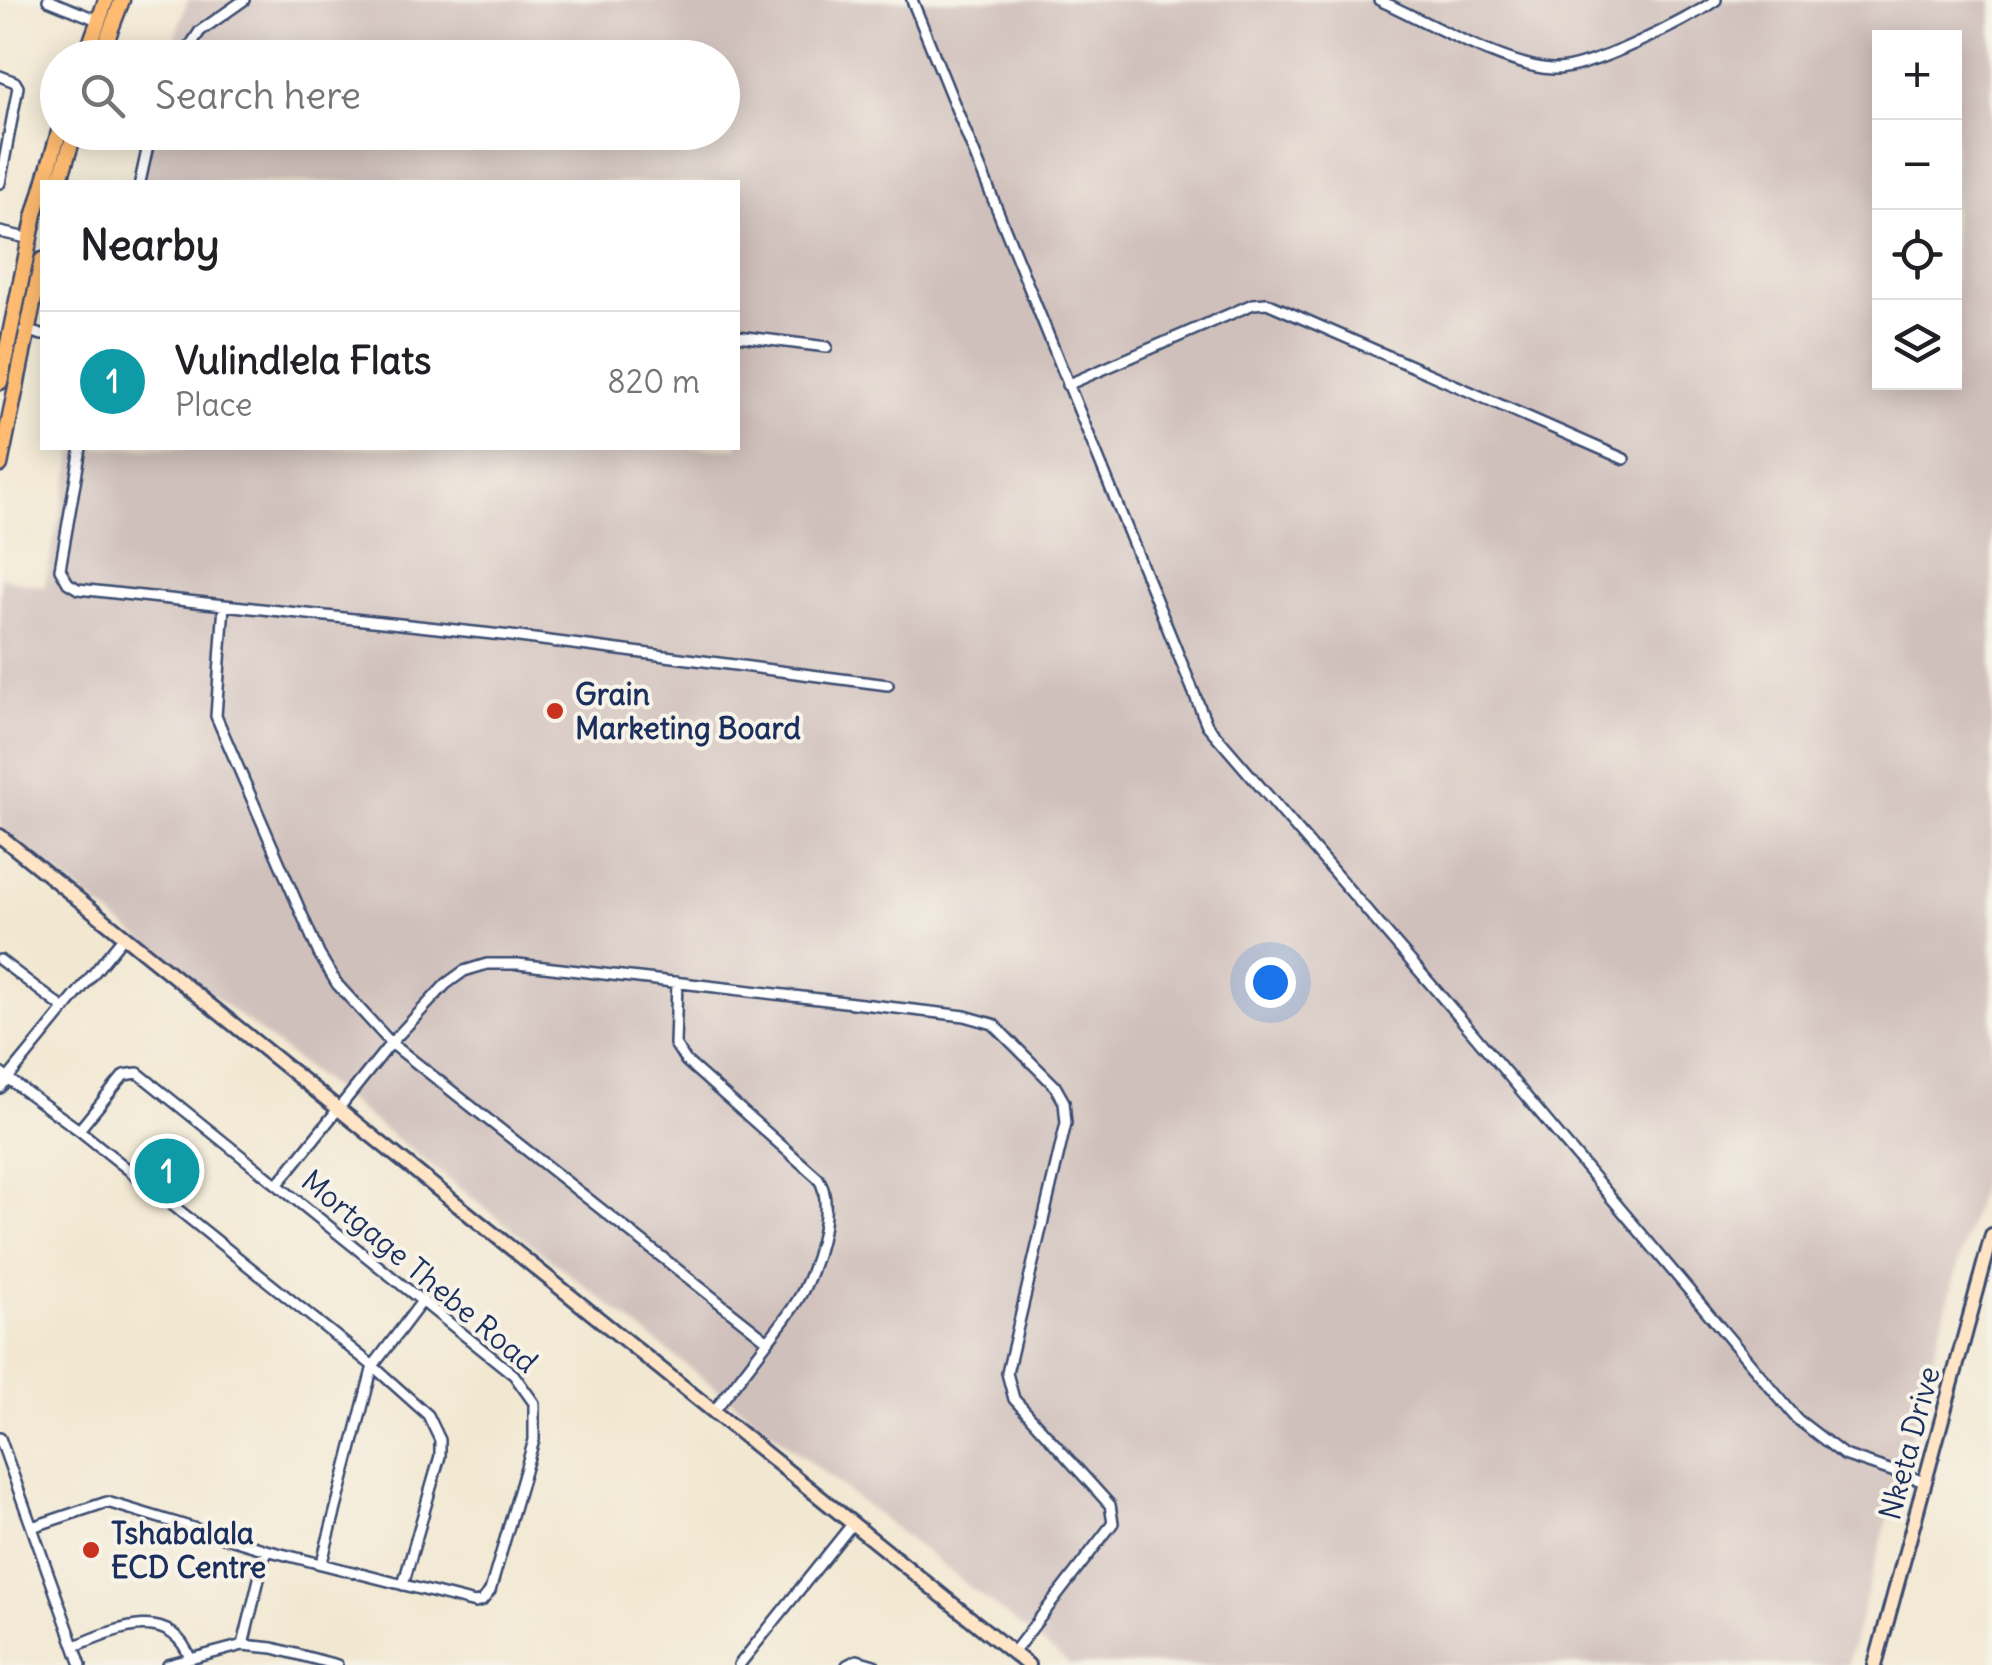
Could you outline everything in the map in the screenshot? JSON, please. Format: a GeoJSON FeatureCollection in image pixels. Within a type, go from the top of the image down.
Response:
{"type":"FeatureCollection","features":[{"type":"Feature","properties":{"kind":"main road"},"geometry":{"type":"LineString","coordinates":[[103,40],[106,0]]}},
{"type":"Feature","properties":{"kind":"main road"},"geometry":{"type":"LineString","coordinates":[[95,40],[122,0]]}},
{"type":"Feature","properties":{"kind":"main road"},"geometry":{"type":"LineString","coordinates":[[43,180],[53,150]]}},
{"type":"Feature","properties":{"kind":"main road"},"geometry":{"type":"LineString","coordinates":[[60,180],[69,150]]}},
{"type":"Feature","properties":{"kind":"main road"},"geometry":{"type":"LineString","coordinates":[[0,382],[40,195]]}},
{"type":"Feature","properties":{"kind":"main road"},"geometry":{"type":"LineString","coordinates":[[0,465],[36,333],[40,284]]}},
{"type":"Feature","properties":{"kind":"street"},"geometry":{"type":"LineString","coordinates":[[48,0],[105,23]]}},
{"type":"Feature","properties":{"kind":"street"},"geometry":{"type":"LineString","coordinates":[[194,40],[244,0]]}},
{"type":"Feature","properties":{"kind":"street"},"geometry":{"type":"LineString","coordinates":[[912,0],[1207,725],[1472,1032],[1797,1419],[1844,1455],[1925,1482]]}},
{"type":"Feature","properties":{"kind":"street"},"geometry":{"type":"LineString","coordinates":[[1380,0],[1516,62],[1556,70],[1628,45],[1716,0]]}},
{"type":"Feature","properties":{"kind":"street"},"geometry":{"type":"LineString","coordinates":[[0,76],[18,87],[0,183]]}},
{"type":"Feature","properties":{"kind":"street"},"geometry":{"type":"LineString","coordinates":[[140,180],[147,150]]}},
{"type":"Feature","properties":{"kind":"street"},"geometry":{"type":"LineString","coordinates":[[0,232],[30,239]]}},
{"type":"Feature","properties":{"kind":"street"},"geometry":{"type":"LineString","coordinates":[[1067,385],[1253,304],[1267,303],[1624,459]]}},
{"type":"Feature","properties":{"kind":"street"},"geometry":{"type":"LineString","coordinates":[[11,327],[36,333]]}},
{"type":"Feature","properties":{"kind":"street"},"geometry":{"type":"LineString","coordinates":[[740,336],[827,347]]}},
{"type":"Feature","properties":{"kind":"street"},"geometry":{"type":"LineString","coordinates":[[82,450],[60,569],[68,583],[78,589],[511,636],[888,684]]}},
{"type":"Feature","properties":{"kind":"street"},"geometry":{"type":"LineString","coordinates":[[224,605],[214,703],[220,731],[318,954],[336,984],[392,1043],[768,1340]]}},
{"type":"Feature","properties":{"kind":"street"},"geometry":{"type":"LineString","coordinates":[[0,836],[1028,1665]]}},
{"type":"Feature","properties":{"kind":"street"},"geometry":{"type":"LineString","coordinates":[[0,1088],[4,1075],[125,935]]}},
{"type":"Feature","properties":{"kind":"street"},"geometry":{"type":"LineString","coordinates":[[0,960],[63,1008]]}},
{"type":"Feature","properties":{"kind":"street"},"geometry":{"type":"LineString","coordinates":[[278,1184],[392,1043],[446,984],[487,964],[677,982],[979,1018],[993,1024],[1055,1086],[1064,1102],[1066,1123],[1007,1381],[1014,1399],[1110,1504],[1112,1523],[1013,1653]]}},
{"type":"Feature","properties":{"kind":"street"},"geometry":{"type":"LineString","coordinates":[[677,982],[675,1044],[686,1060],[818,1178],[825,1193],[824,1224],[798,1301],[715,1410]]}},
{"type":"Feature","properties":{"kind":"street","name":"Mortgage Thebe Road"},"geometry":{"type":"LineString","coordinates":[[32,1527],[108,1502],[266,1550],[475,1604],[488,1597],[534,1440],[534,1403],[514,1374],[138,1073],[124,1075],[79,1130]]}},
{"type":"Feature","properties":{"kind":"street"},"geometry":{"type":"LineString","coordinates":[[4,1075],[79,1130],[373,1366],[428,1415],[440,1440],[437,1473],[404,1585]]}},
{"type":"Feature","properties":{"kind":"street","name":"Nketa Drive"},"geometry":{"type":"LineString","coordinates":[[1875,1665],[1992,1235]]}},
{"type":"Feature","properties":{"kind":"street"},"geometry":{"type":"LineString","coordinates":[[322,1562],[373,1366],[423,1300]]}},
{"type":"Feature","properties":{"kind":"street"},"geometry":{"type":"LineString","coordinates":[[0,1438],[81,1665]]}},
{"type":"Feature","properties":{"kind":"street"},"geometry":{"type":"LineString","coordinates":[[741,1664],[853,1522]]}},
{"type":"Feature","properties":{"kind":"street"},"geometry":{"type":"LineString","coordinates":[[243,1645],[266,1550]]}},
{"type":"Feature","properties":{"kind":"street"},"geometry":{"type":"LineString","coordinates":[[74,1646],[126,1628],[148,1625],[175,1633],[190,1658]]}},
{"type":"Feature","properties":{"kind":"street"},"geometry":{"type":"LineString","coordinates":[[168,1665],[243,1645],[273,1648],[337,1665]]}},
{"type":"Feature","properties":{"kind":"street"},"geometry":{"type":"LineString","coordinates":[[847,1665],[857,1660],[874,1665]]}},
{"type":"Feature","properties":{"kind":"shaded area"},"geometry":{"type":"Polygon","coordinates":[[[188,0],[1992,0],[1992,1144],[1847,1665],[1070,1665],[0,829],[0,577],[44,587],[75,450],[740,450],[740,180],[136,180],[143,150],[740,150],[740,40],[173,40],[188,0]]]}},
{"type":"Feature","properties":{"kind":"place","name":"Grain Marketing Board"},"geometry":{"type":"Point","coordinates":[555,711]}},
{"type":"Feature","properties":{"kind":"place","name":"Vulindlela Flats"},"geometry":{"type":"Point","coordinates":[167,1171]}},
{"type":"Feature","properties":{"kind":"place","name":"Tshabalala ECD Centre"},"geometry":{"type":"Point","coordinates":[91,1550]}}]}
